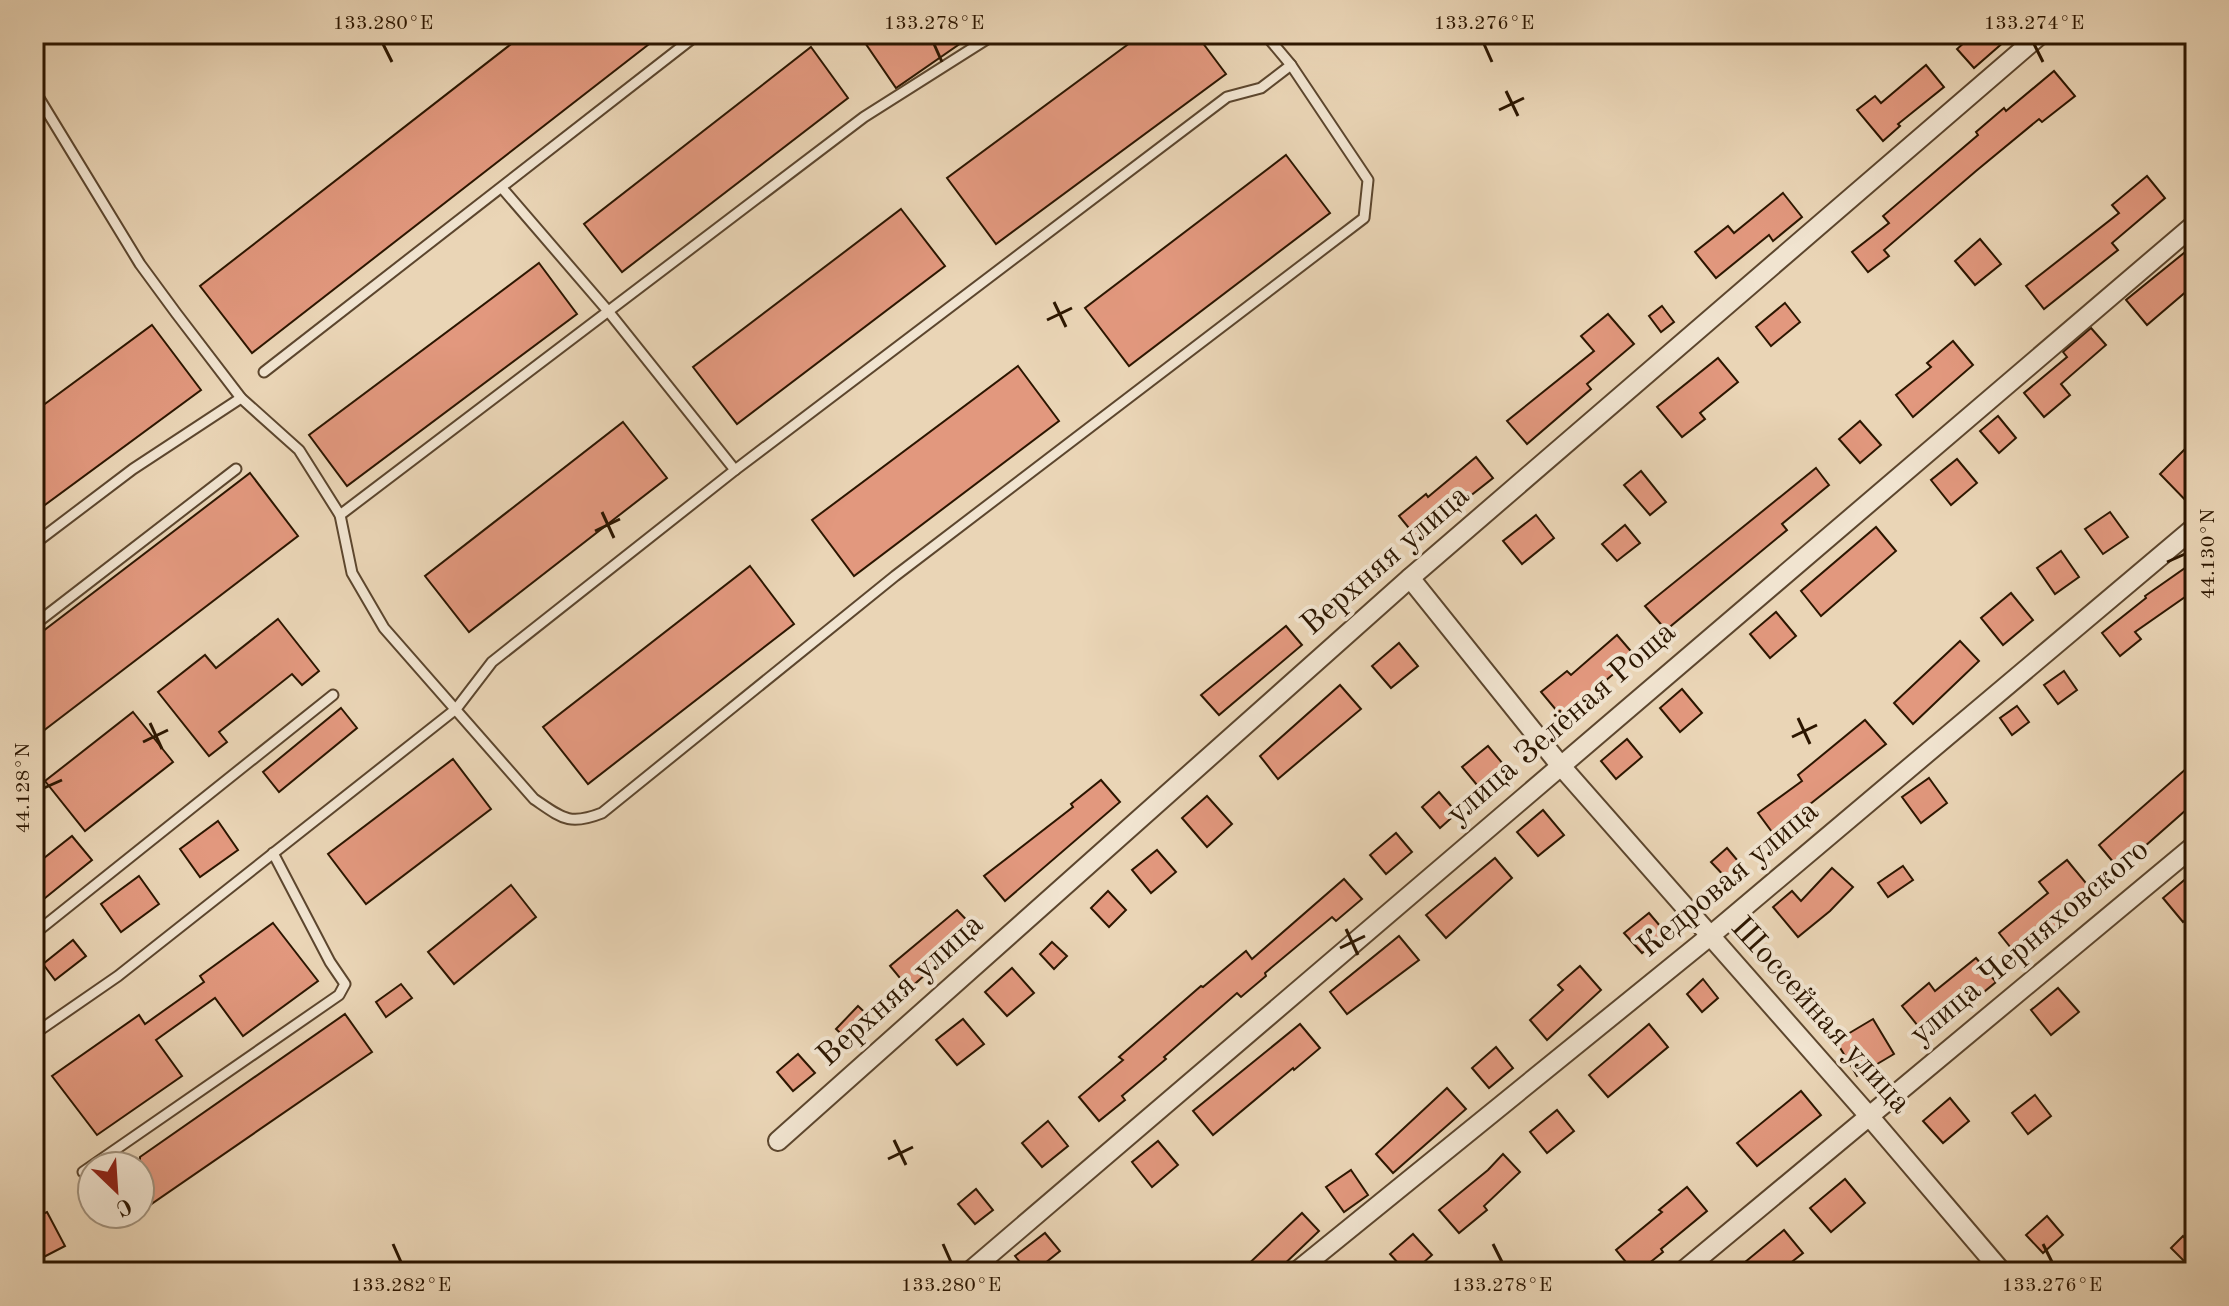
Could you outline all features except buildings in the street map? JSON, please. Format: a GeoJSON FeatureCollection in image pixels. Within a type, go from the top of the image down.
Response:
{"type":"FeatureCollection","features":[{"type":"Feature","properties":{"kind":"street","name":"Верхняя улица"},"geometry":{"type":"LineString","coordinates":[[778,1141],[1410,578],[2041,34]]}},
{"type":"Feature","properties":{"kind":"street","name":"улица Зелёная Роща"},"geometry":{"type":"LineString","coordinates":[[969,1272],[2195,224]]}},
{"type":"Feature","properties":{"kind":"street","name":"Кедровая улица"},"geometry":{"type":"LineString","coordinates":[[1296,1272],[1710,936],[2195,527]]}},
{"type":"Feature","properties":{"kind":"street","name":"Шоссейная улица"},"geometry":{"type":"LineString","coordinates":[[1410,578],[1560,765],[2002,1272]]}},
{"type":"Feature","properties":{"kind":"street","name":"улица Черняховского"},"geometry":{"type":"LineString","coordinates":[[1682,1272],[2195,845]]}},
{"type":"Feature","properties":{"kind":"lane"},"geometry":{"type":"LineString","coordinates":[[264,372],[698,34]]}},
{"type":"Feature","properties":{"kind":"lane"},"geometry":{"type":"LineString","coordinates":[[340,515],[864,117],[995,34]]}},
{"type":"Feature","properties":{"kind":"lane"},"geometry":{"type":"LineString","coordinates":[[34,90],[140,264],[241,398],[299,450],[340,515],[352,573],[384,628],[534,799],[562,818],[583,821],[602,813],[895,576],[1364,218],[1368,180],[1291,65],[1265,34]]}},
{"type":"Feature","properties":{"kind":"lane"},"geometry":{"type":"LineString","coordinates":[[34,1034],[118,976],[456,709],[492,662],[735,470],[1227,97],[1261,88],[1291,65]]}},
{"type":"Feature","properties":{"kind":"lane"},"geometry":{"type":"LineString","coordinates":[[502,188],[608,311],[735,470]]}},
{"type":"Feature","properties":{"kind":"lane"},"geometry":{"type":"LineString","coordinates":[[34,544],[133,469],[241,398]]}},
{"type":"Feature","properties":{"kind":"lane"},"geometry":{"type":"LineString","coordinates":[[34,625],[236,469]]}},
{"type":"Feature","properties":{"kind":"lane"},"geometry":{"type":"LineString","coordinates":[[34,934],[333,695]]}},
{"type":"Feature","properties":{"kind":"lane"},"geometry":{"type":"LineString","coordinates":[[115,1150],[339,995],[345,984],[330,962],[273,853]]}}]}
